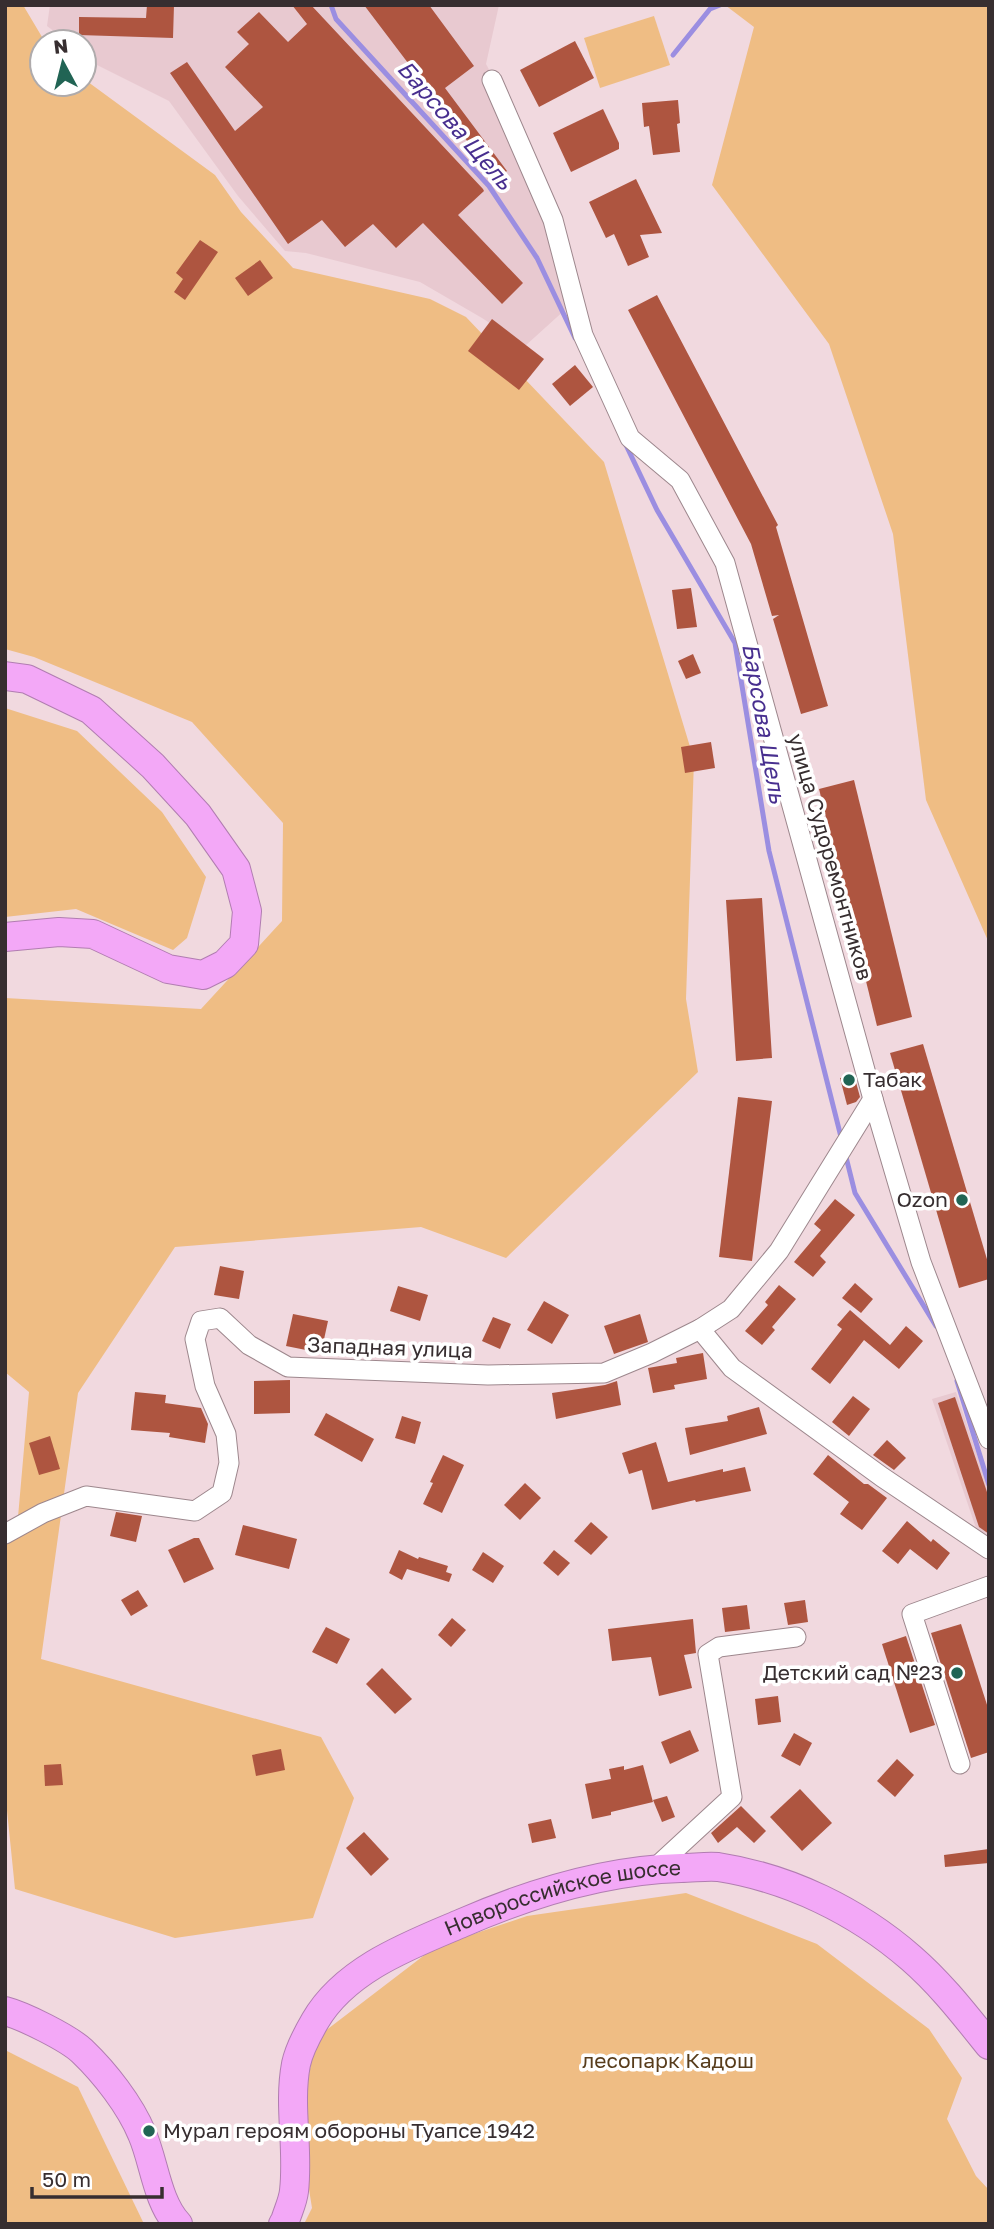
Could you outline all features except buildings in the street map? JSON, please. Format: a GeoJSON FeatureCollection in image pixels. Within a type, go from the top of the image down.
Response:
{"type":"FeatureCollection","features":[{"type":"Feature","properties":{"kind":"highway"},"geometry":{"type":"LineString","coordinates":[[5,676],[27,679],[91,710],[153,766],[198,815],[236,869],[247,911],[244,944],[225,964],[203,975],[168,969],[93,934],[59,932],[5,937]]}},
{"type":"Feature","properties":{"kind":"highway","name":"Новороссийское шоссе"},"geometry":{"type":"LineString","coordinates":[[282,2224],[294,2192],[292,2100],[297,2062],[316,2019],[346,1983],[398,1950],[492,1910],[566,1885],[654,1869],[715,1867],[773,1878],[827,1901],[911,1958],[944,1990],[989,2045]]}},
{"type":"Feature","properties":{"kind":"highway"},"geometry":{"type":"LineString","coordinates":[[5,2011],[48,2030],[80,2049],[114,2086],[142,2132],[160,2191],[178,2224]]}},
{"type":"Feature","properties":{"kind":"street","name":"улица Судоремонтников"},"geometry":{"type":"LineString","coordinates":[[492,80],[553,220],[583,335],[630,438],[680,480],[724,563],[921,1262],[989,1439]]}},
{"type":"Feature","properties":{"kind":"street","name":"Западная улица"},"geometry":{"type":"LineString","coordinates":[[5,1534],[43,1513],[86,1496],[195,1511],[222,1493],[229,1464],[226,1434],[205,1386],[195,1339],[201,1321],[220,1318],[249,1345],[288,1367],[488,1375],[604,1373],[700,1329],[731,1309],[779,1251],[873,1099]]}},
{"type":"Feature","properties":{"kind":"street"},"geometry":{"type":"LineString","coordinates":[[700,1329],[732,1368],[882,1477],[989,1549]]}},
{"type":"Feature","properties":{"kind":"street"},"geometry":{"type":"LineString","coordinates":[[960,1764],[912,1614],[989,1586]]}},
{"type":"Feature","properties":{"kind":"street"},"geometry":{"type":"LineString","coordinates":[[654,1869],[733,1797],[708,1654],[719,1647],[796,1637]]}},
{"type":"Feature","properties":{"kind":"shaded area"},"geometry":{"type":"Polygon","coordinates":[[[50,5],[499,5],[486,64],[577,299],[525,346],[420,282],[306,253],[285,251],[238,196],[169,101],[98,66],[98,28],[47,26],[50,5]]]}},
{"type":"Feature","properties":{"kind":"shaded area"},"geometry":{"type":"Polygon","coordinates":[[[956,1392],[989,1490],[989,1544],[977,1531],[932,1399],[956,1392]]]}},
{"type":"Feature","properties":{"kind":"green space"},"geometry":{"type":"Polygon","coordinates":[[[5,5],[23,5],[37,28],[28,28],[28,98],[98,98],[98,89],[215,175],[241,212],[293,268],[430,299],[466,317],[604,462],[694,760],[686,999],[698,1072],[506,1258],[421,1227],[175,1247],[78,1393],[41,1659],[321,1737],[354,1798],[313,1918],[175,1938],[15,1889],[5,1791],[5,1536],[18,1517],[29,1392],[5,1372],[5,998],[201,1009],[282,921],[283,823],[192,722],[34,657],[5,649],[5,5]]]}},
{"type":"Feature","properties":{"kind":"green space"},"geometry":{"type":"Polygon","coordinates":[[[725,5],[989,5],[989,943],[926,800],[893,534],[829,344],[712,185],[754,27],[725,5]]]}},
{"type":"Feature","properties":{"kind":"green space"},"geometry":{"type":"Polygon","coordinates":[[[654,16],[670,65],[600,88],[584,38],[654,16]]]}},
{"type":"Feature","properties":{"kind":"green space"},"geometry":{"type":"Polygon","coordinates":[[[5,708],[77,731],[162,812],[206,877],[187,938],[173,950],[76,909],[5,917],[5,708]]]}},
{"type":"Feature","properties":{"kind":"green space","name":"лесопарк Кадош"},"geometry":{"type":"Polygon","coordinates":[[[686,1893],[817,1944],[929,2029],[962,2078],[947,2119],[976,2176],[989,2190],[989,2224],[304,2224],[312,2208],[299,2126],[316,2038],[435,1947],[527,1916],[686,1893]]]}},
{"type":"Feature","properties":{"kind":"green space"},"geometry":{"type":"Polygon","coordinates":[[[5,2050],[78,2087],[144,2224],[5,2224],[5,2050]]]}},
{"type":"Feature","properties":{"kind":"waterway","name":"Барсова Щель"},"geometry":{"type":"LineString","coordinates":[[331,5],[336,19],[489,186],[537,258],[575,338]]}},
{"type":"Feature","properties":{"kind":"waterway"},"geometry":{"type":"LineString","coordinates":[[673,55],[710,9],[720,5]]}},
{"type":"Feature","properties":{"kind":"waterway","name":"Барсова Щель"},"geometry":{"type":"LineString","coordinates":[[626,445],[657,510],[735,643],[769,851],[842,1141]]}},
{"type":"Feature","properties":{"kind":"waterway","name":"Барсова Щель"},"geometry":{"type":"LineString","coordinates":[[845,1153],[855,1193],[936,1326]]}},
{"type":"Feature","properties":{"kind":"waterway","name":"Барсова Щель"},"geometry":{"type":"LineString","coordinates":[[957,1381],[989,1485]]}},
{"type":"Feature","properties":{"kind":"place","name":"Табак"},"geometry":{"type":"Point","coordinates":[849,1080]}},
{"type":"Feature","properties":{"kind":"place","name":"Ozon"},"geometry":{"type":"Point","coordinates":[962,1200]}},
{"type":"Feature","properties":{"kind":"place","name":"Детский сад №23"},"geometry":{"type":"Point","coordinates":[957,1673]}},
{"type":"Feature","properties":{"kind":"place","name":"Мурал героям обороны Туапсе 1942"},"geometry":{"type":"Point","coordinates":[149,2131]}}]}
